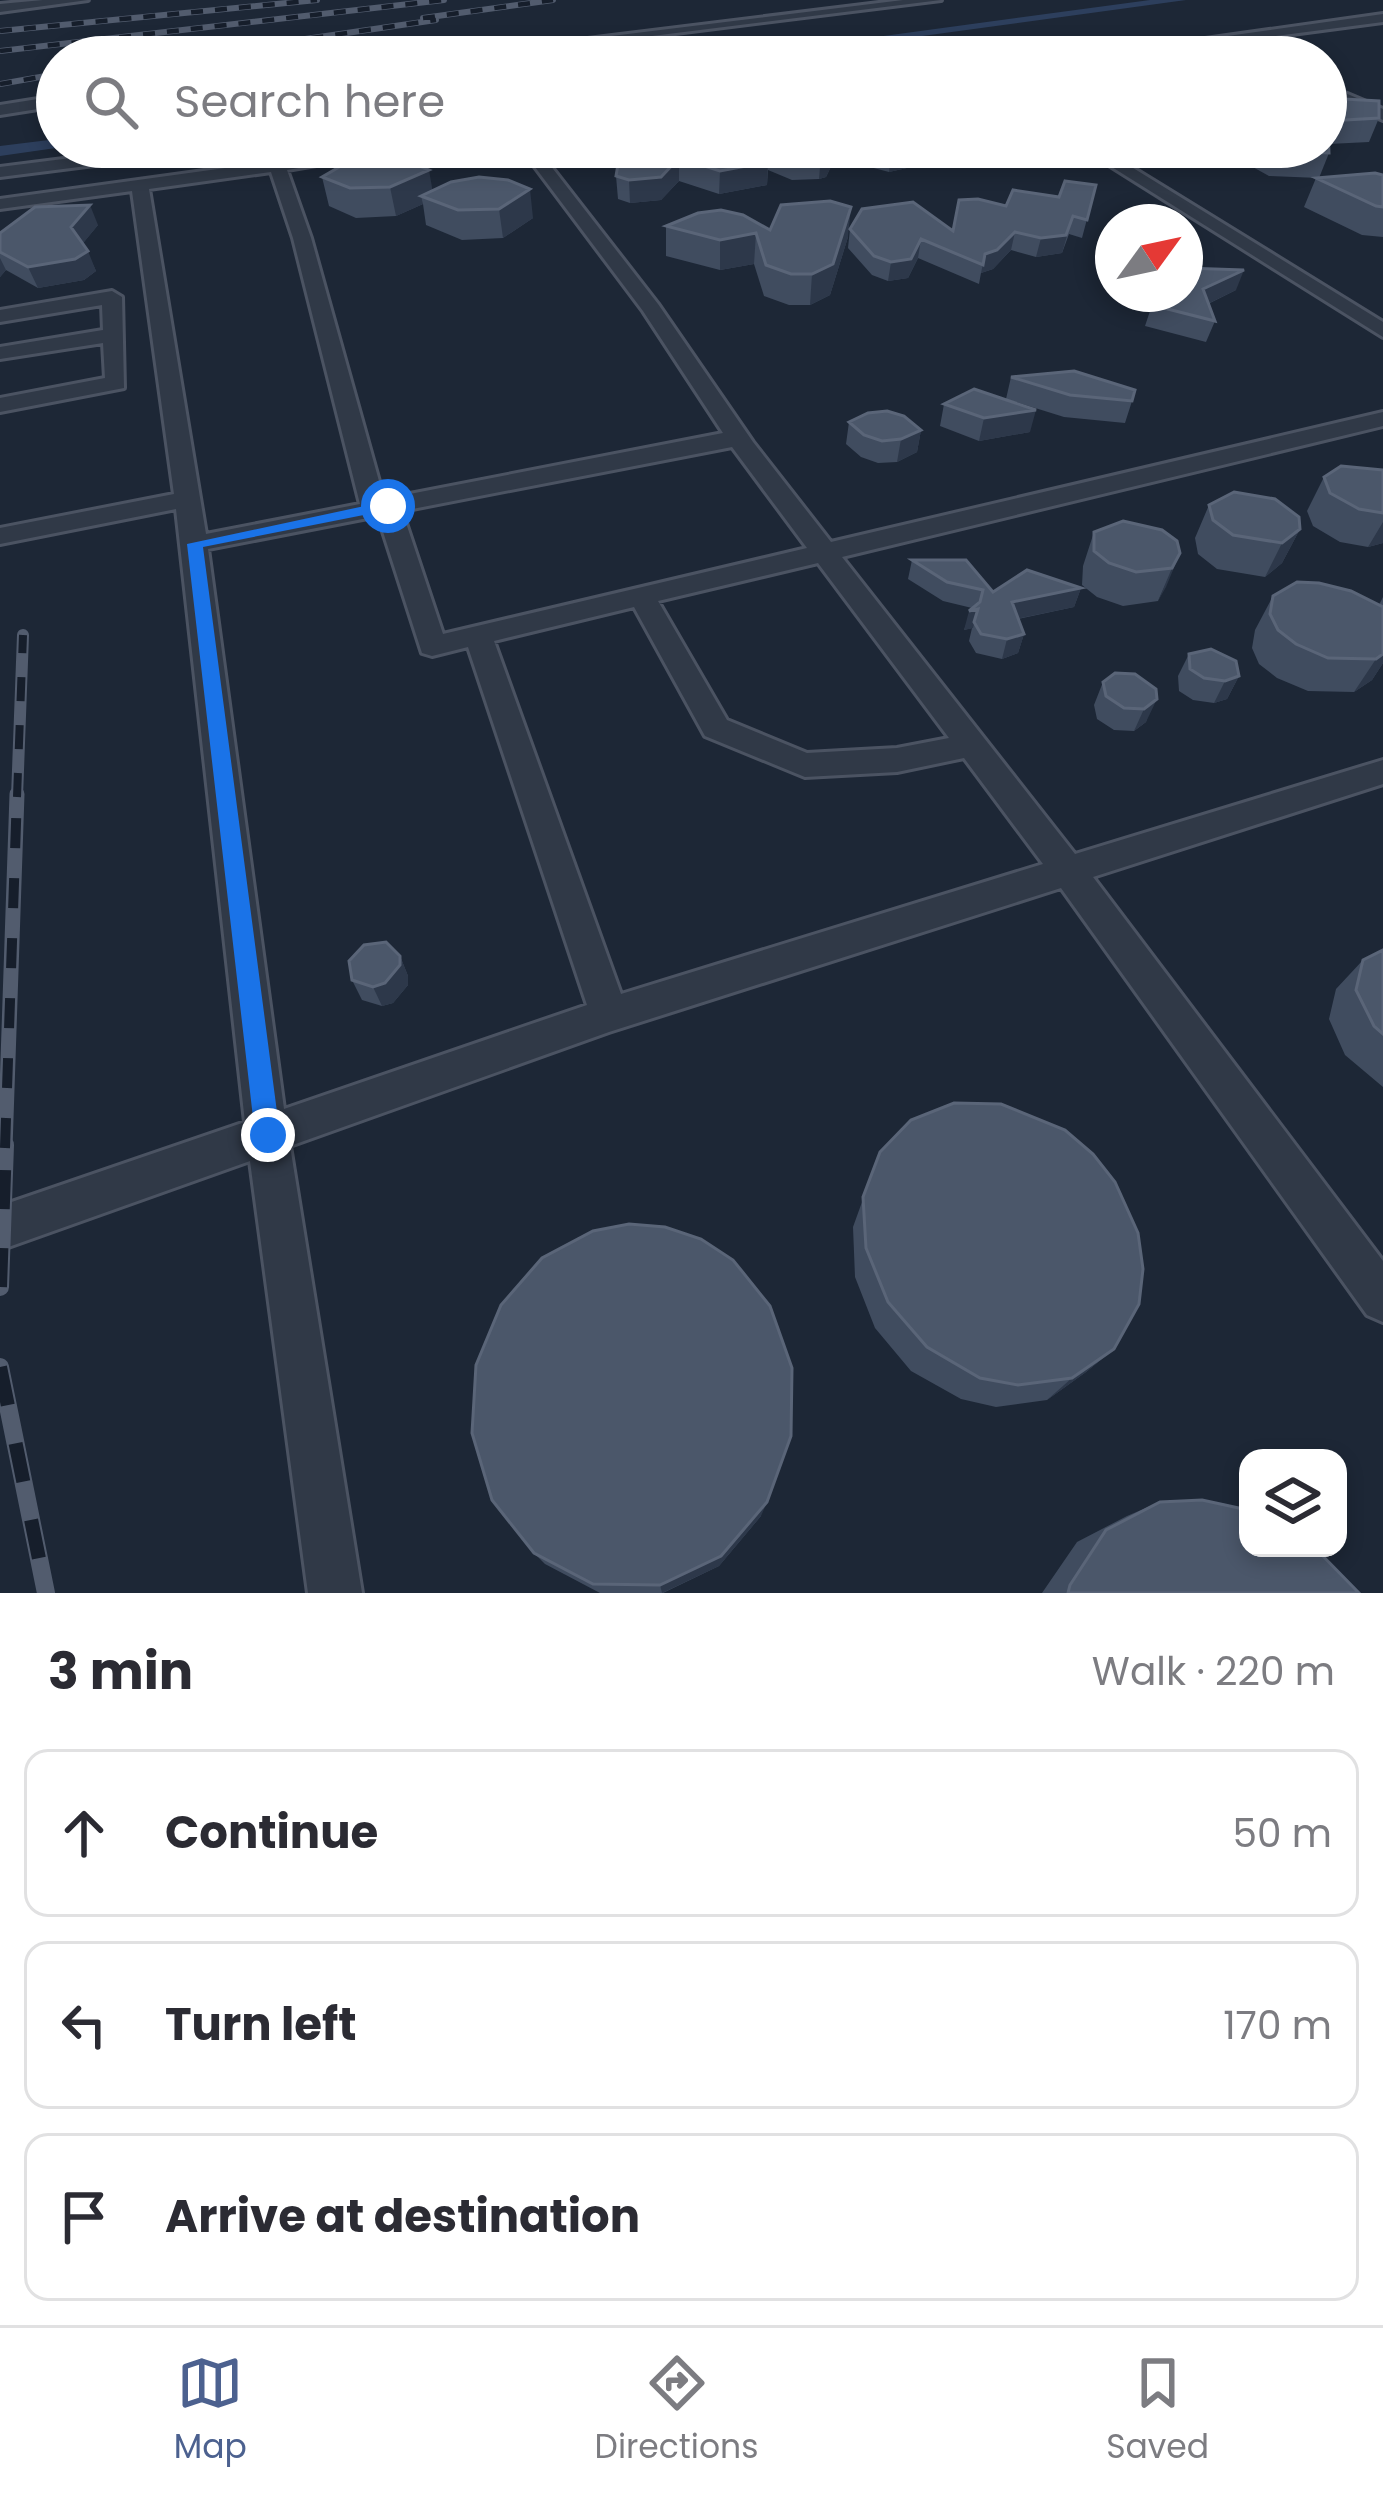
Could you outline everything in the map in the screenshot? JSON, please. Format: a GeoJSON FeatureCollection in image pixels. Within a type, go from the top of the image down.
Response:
{"type":"FeatureCollection","features":[{"type":"Feature","properties":{"kind":"street"},"geometry":{"type":"LineString","coordinates":[[0,8],[82,0]]}},
{"type":"Feature","properties":{"kind":"street"},"geometry":{"type":"LineString","coordinates":[[630,36],[934,0]]}},
{"type":"Feature","properties":{"kind":"street"},"geometry":{"type":"LineString","coordinates":[[1249,36],[1383,18]]}},
{"type":"Feature","properties":{"kind":"street"},"geometry":{"type":"LineString","coordinates":[[1347,99],[1383,115]]}},
{"type":"Feature","properties":{"kind":"street"},"geometry":{"type":"LineString","coordinates":[[0,110],[36,104]]}},
{"type":"Feature","properties":{"kind":"street"},"geometry":{"type":"LineString","coordinates":[[0,172],[36,167]]}},
{"type":"Feature","properties":{"kind":"street"},"geometry":{"type":"LineString","coordinates":[[0,204],[217,168]]}},
{"type":"Feature","properties":{"kind":"street"},"geometry":{"type":"LineString","coordinates":[[279,168],[381,507],[432,646],[1383,419]]}},
{"type":"Feature","properties":{"kind":"street"},"geometry":{"type":"LineString","coordinates":[[545,168],[651,308],[737,437],[1069,871],[1383,1299]]}},
{"type":"Feature","properties":{"kind":"street"},"geometry":{"type":"LineString","coordinates":[[1122,168],[1383,331]]}},
{"type":"Feature","properties":{"kind":"street"},"geometry":{"type":"LineString","coordinates":[[140,184],[188,499],[268,1135],[334,1593]]}},
{"type":"Feature","properties":{"kind":"street"},"geometry":{"type":"LineString","coordinates":[[0,316],[112,297],[116,382],[0,405]]}},
{"type":"Feature","properties":{"kind":"street"},"geometry":{"type":"LineString","coordinates":[[0,353],[114,335]]}},
{"type":"Feature","properties":{"kind":"street"},"geometry":{"type":"LineString","coordinates":[[194,544],[737,437]]}},
{"type":"Feature","properties":{"kind":"street"},"geometry":{"type":"LineString","coordinates":[[0,536],[188,499]]}},
{"type":"Feature","properties":{"kind":"street"},"geometry":{"type":"LineString","coordinates":[[642,597],[716,728],[805,765],[897,760],[972,745]]}},
{"type":"Feature","properties":{"kind":"street"},"geometry":{"type":"LineString","coordinates":[[478,635],[610,1015]]}},
{"type":"Feature","properties":{"kind":"street"},"geometry":{"type":"LineString","coordinates":[[0,1228],[610,1015],[1383,772]]}},
{"type":"Feature","properties":{"kind":"building"},"geometry":{"type":"Polygon","coordinates":[[[1347,99],[1379,101],[1379,118],[1347,120],[1347,99]]]}},
{"type":"Feature","properties":{"kind":"building"},"geometry":{"type":"Polygon","coordinates":[[[338,168],[429,170],[390,187],[350,188],[322,177],[338,168]]]}},
{"type":"Feature","properties":{"kind":"building"},"geometry":{"type":"Polygon","coordinates":[[[617,168],[670,168],[661,177],[629,180],[616,176],[617,168]]]}},
{"type":"Feature","properties":{"kind":"building"},"geometry":{"type":"Polygon","coordinates":[[[1383,175],[1383,207],[1316,178],[1383,175]]]}},
{"type":"Feature","properties":{"kind":"building"},"geometry":{"type":"Polygon","coordinates":[[[479,177],[508,180],[530,189],[499,209],[458,210],[421,196],[451,182],[479,177]]]}},
{"type":"Feature","properties":{"kind":"building"},"geometry":{"type":"Polygon","coordinates":[[[1065,181],[1096,185],[1087,220],[1073,216],[1066,235],[1041,238],[1015,232],[997,250],[985,254],[983,265],[921,239],[911,259],[891,262],[874,256],[850,229],[862,209],[913,202],[953,231],[959,200],[1006,206],[1013,190],[1059,197],[1065,181]]]}},
{"type":"Feature","properties":{"kind":"building"},"geometry":{"type":"Polygon","coordinates":[[[830,201],[851,207],[833,264],[812,274],[791,274],[766,265],[756,233],[720,240],[666,226],[721,210],[743,215],[770,230],[781,205],[830,201]]]}},
{"type":"Feature","properties":{"kind":"building"},"geometry":{"type":"Polygon","coordinates":[[[90,205],[71,227],[88,251],[75,259],[28,267],[0,252],[0,233],[35,207],[90,205]]]}},
{"type":"Feature","properties":{"kind":"building"},"geometry":{"type":"Polygon","coordinates":[[[1203,269],[1244,270],[1203,289],[1203,269]]]}},
{"type":"Feature","properties":{"kind":"building"},"geometry":{"type":"Polygon","coordinates":[[[1203,289],[1215,321],[1180,312],[1203,312],[1203,289]]]}},
{"type":"Feature","properties":{"kind":"building"},"geometry":{"type":"Polygon","coordinates":[[[1074,371],[1135,390],[1132,401],[1070,395],[1011,377],[1074,371]]]}},
{"type":"Feature","properties":{"kind":"building"},"geometry":{"type":"Polygon","coordinates":[[[974,389],[1036,410],[984,418],[944,404],[974,389]]]}},
{"type":"Feature","properties":{"kind":"building"},"geometry":{"type":"Polygon","coordinates":[[[868,413],[904,416],[921,430],[882,441],[864,435],[849,422],[868,413]]]}},
{"type":"Feature","properties":{"kind":"building"},"geometry":{"type":"Polygon","coordinates":[[[1341,466],[1383,470],[1383,513],[1359,509],[1330,493],[1324,477],[1341,466]]]}},
{"type":"Feature","properties":{"kind":"building"},"geometry":{"type":"Polygon","coordinates":[[[1234,492],[1275,499],[1299,517],[1300,529],[1282,543],[1233,535],[1213,520],[1209,505],[1234,492]]]}},
{"type":"Feature","properties":{"kind":"building"},"geometry":{"type":"Polygon","coordinates":[[[1123,521],[1162,530],[1177,541],[1180,553],[1172,568],[1136,572],[1109,563],[1094,551],[1094,532],[1123,521]]]}},
{"type":"Feature","properties":{"kind":"building"},"geometry":{"type":"Polygon","coordinates":[[[912,560],[966,560],[993,592],[1027,570],[1081,588],[1012,602],[1024,634],[1007,639],[981,634],[974,622],[978,609],[969,611],[980,602],[983,590],[947,582],[912,560]]]}},
{"type":"Feature","properties":{"kind":"building"},"geometry":{"type":"Polygon","coordinates":[[[1297,582],[1351,591],[1383,607],[1383,654],[1376,659],[1328,658],[1278,630],[1270,614],[1273,596],[1297,582]]]}},
{"type":"Feature","properties":{"kind":"building"},"geometry":{"type":"Polygon","coordinates":[[[1211,649],[1236,661],[1239,676],[1225,681],[1204,678],[1190,669],[1189,654],[1211,649]]]}},
{"type":"Feature","properties":{"kind":"building"},"geometry":{"type":"Polygon","coordinates":[[[1115,673],[1135,674],[1156,689],[1157,699],[1144,709],[1124,708],[1106,696],[1103,682],[1115,673]]]}},
{"type":"Feature","properties":{"kind":"building"},"geometry":{"type":"Polygon","coordinates":[[[386,942],[400,956],[400,965],[385,983],[373,987],[352,980],[349,961],[364,945],[386,942]]]}},
{"type":"Feature","properties":{"kind":"building"},"geometry":{"type":"Polygon","coordinates":[[[1383,950],[1383,1034],[1356,990],[1363,960],[1383,950]]]}},
{"type":"Feature","properties":{"kind":"building"},"geometry":{"type":"Polygon","coordinates":[[[954,1103],[1001,1104],[1065,1130],[1115,1182],[1138,1233],[1143,1269],[1139,1304],[1114,1349],[1072,1378],[1018,1385],[980,1378],[927,1347],[888,1302],[866,1248],[863,1197],[880,1152],[911,1120],[954,1103]]]}},
{"type":"Feature","properties":{"kind":"building"},"geometry":{"type":"Polygon","coordinates":[[[629,1224],[665,1227],[701,1239],[733,1260],[770,1306],[792,1368],[791,1436],[767,1502],[721,1556],[660,1585],[593,1584],[534,1553],[492,1500],[472,1433],[476,1365],[501,1305],[542,1258],[593,1231],[629,1224]]]}},
{"type":"Feature","properties":{"kind":"building"},"geometry":{"type":"Polygon","coordinates":[[[1202,1500],[1239,1508],[1239,1557],[1324,1557],[1359,1593],[1068,1593],[1106,1530],[1160,1502],[1202,1500]]]}},
{"type":"Feature","properties":{"kind":"waterway"},"geometry":{"type":"LineString","coordinates":[[899,36],[1180,0]]}},
{"type":"Feature","properties":{"kind":"waterway"},"geometry":{"type":"LineString","coordinates":[[0,151],[36,147]]}},
{"type":"Feature","properties":{"kind":"railway"},"geometry":{"type":"LineString","coordinates":[[0,31],[317,0]]}},
{"type":"Feature","properties":{"kind":"railway"},"geometry":{"type":"LineString","coordinates":[[131,36],[444,0]]}},
{"type":"Feature","properties":{"kind":"railway"},"geometry":{"type":"LineString","coordinates":[[423,18],[553,0]]}},
{"type":"Feature","properties":{"kind":"railway"},"geometry":{"type":"LineString","coordinates":[[326,36],[436,20]]}},
{"type":"Feature","properties":{"kind":"railway"},"geometry":{"type":"LineString","coordinates":[[0,51],[36,47]]}},
{"type":"Feature","properties":{"kind":"railway"},"geometry":{"type":"LineString","coordinates":[[0,84],[36,78]]}},
{"type":"Feature","properties":{"kind":"railway"},"geometry":{"type":"LineString","coordinates":[[17,797],[23,635]]}},
{"type":"Feature","properties":{"kind":"railway"},"geometry":{"type":"LineString","coordinates":[[5,1148],[17,794]]}},
{"type":"Feature","properties":{"kind":"railway"},"geometry":{"type":"LineString","coordinates":[[0,1287],[5,1145]]}},
{"type":"Feature","properties":{"kind":"railway"},"geometry":{"type":"LineString","coordinates":[[0,1367],[46,1593]]}},
{"type":"Feature","properties":{"kind":"route"},"geometry":{"type":"LineString","coordinates":[[268,1135],[194,544],[388,506]]}}]}
